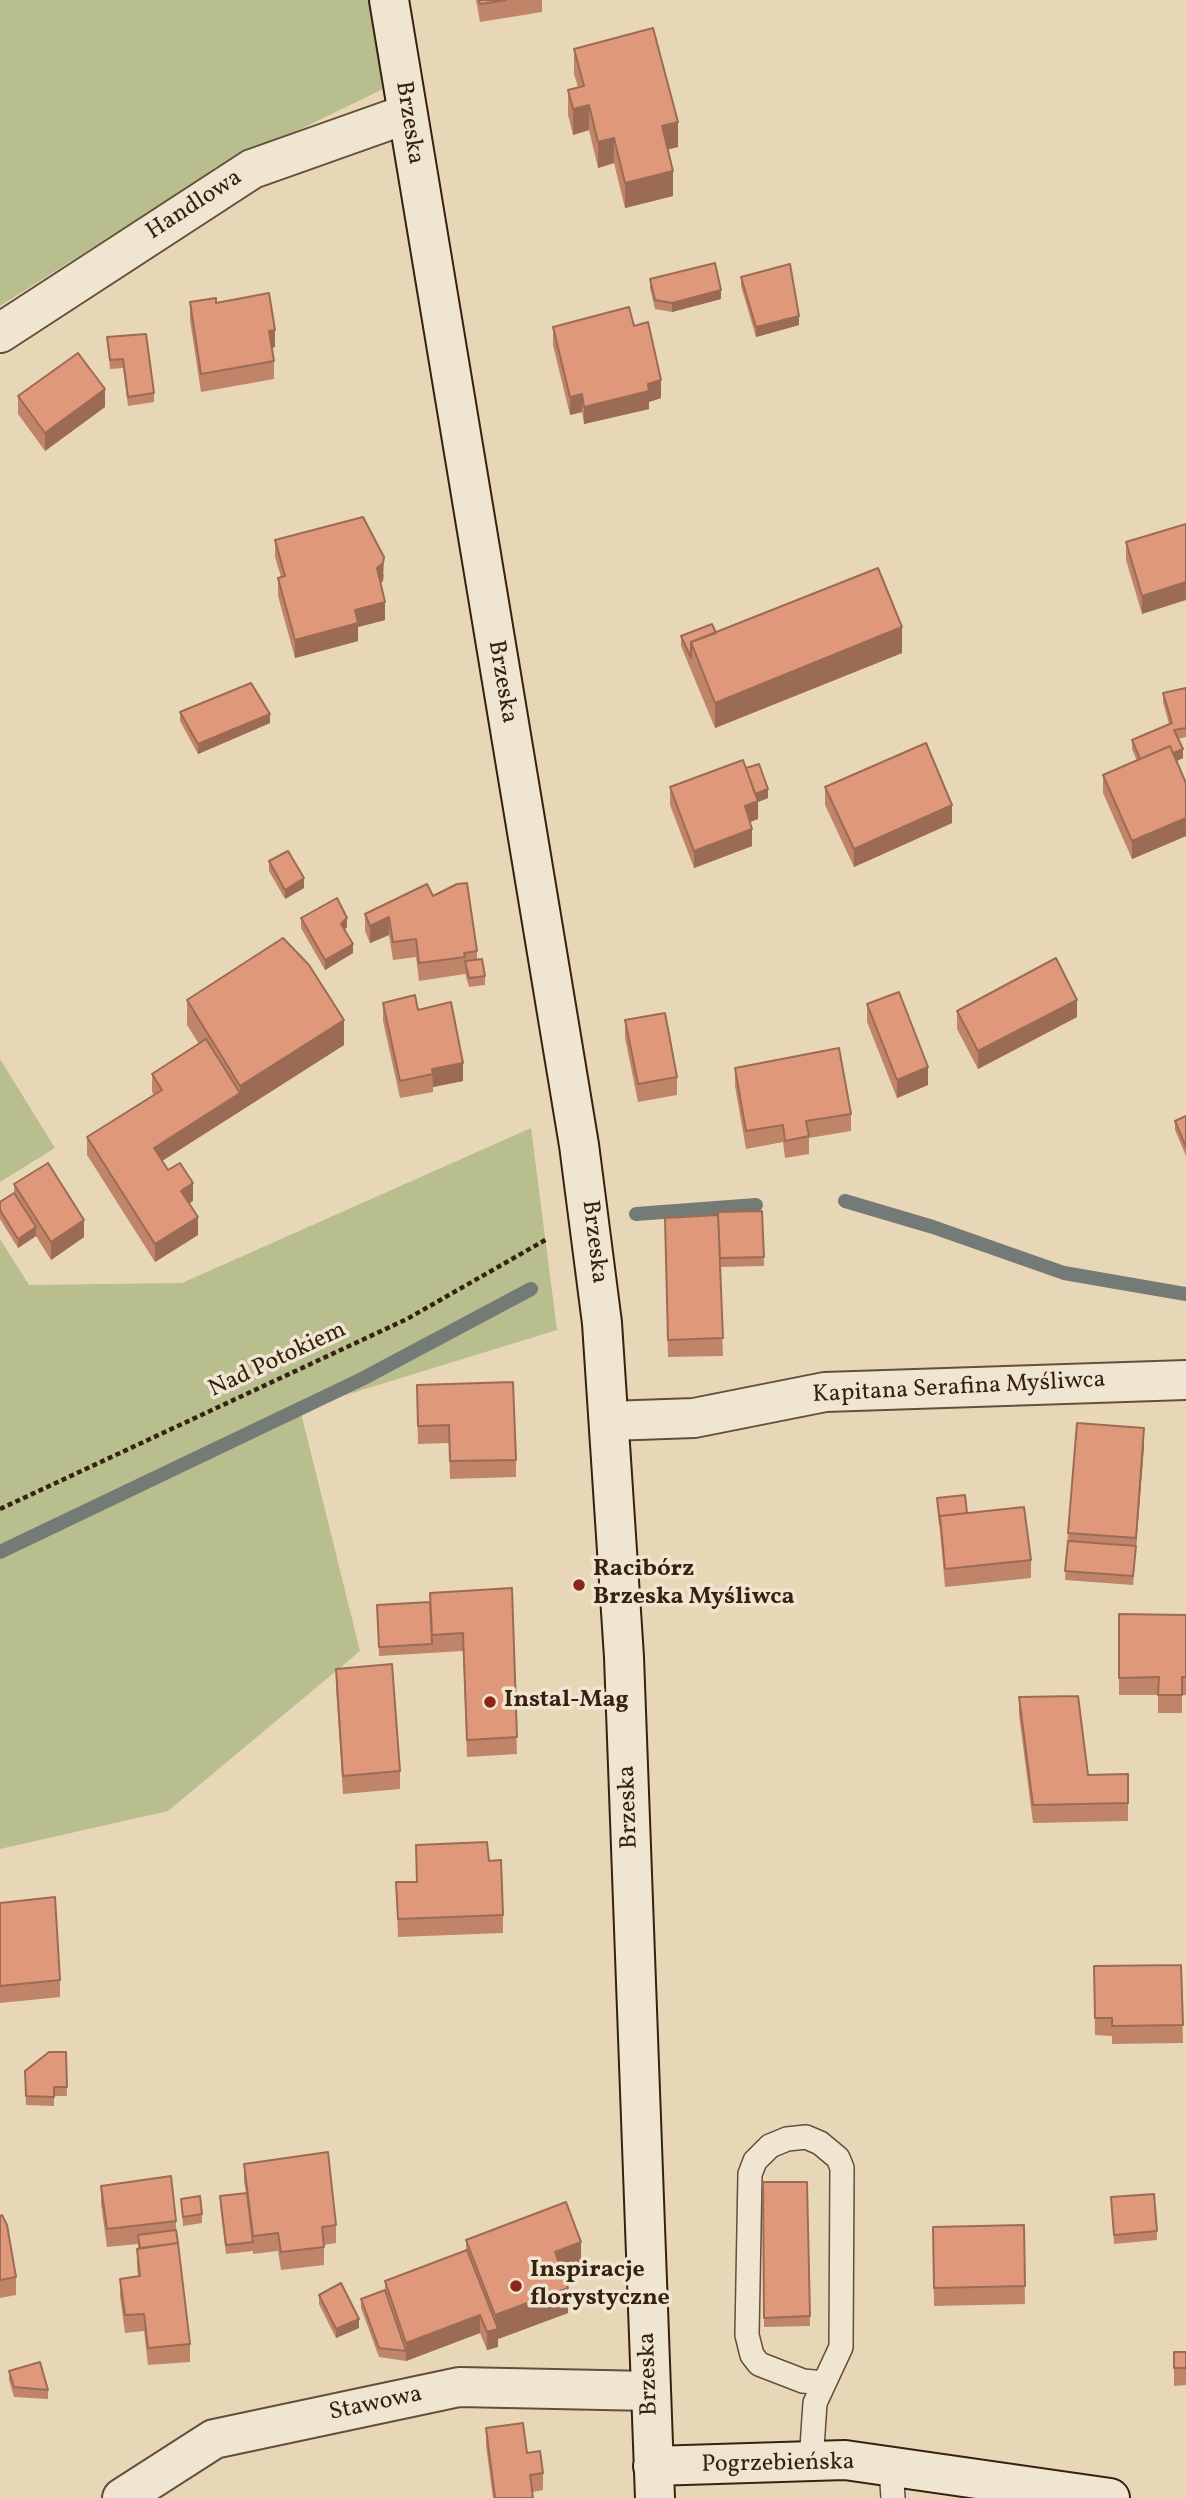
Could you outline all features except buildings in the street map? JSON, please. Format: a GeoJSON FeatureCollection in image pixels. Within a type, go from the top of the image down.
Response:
{"type":"FeatureCollection","features":[{"type":"Feature","properties":{"kind":"street","name":"Brzeska"},"geometry":{"type":"LineString","coordinates":[[389,0],[579,1145],[602,1323],[624,1657],[654,2482]]}},
{"type":"Feature","properties":{"kind":"street","name":"Handlowa"},"geometry":{"type":"LineString","coordinates":[[0,333],[252,169],[407,114]]}},
{"type":"Feature","properties":{"kind":"street","name":"Kapitana Serafina Myśliwca"},"geometry":{"type":"LineString","coordinates":[[608,1421],[694,1418],[825,1392],[1186,1380]]}},
{"type":"Feature","properties":{"kind":"street","name":"Stawowa"},"geometry":{"type":"LineString","coordinates":[[122,2498],[214,2439],[459,2388],[650,2391]]}},
{"type":"Feature","properties":{"kind":"street","name":"Pogrzebieńska"},"geometry":{"type":"LineString","coordinates":[[654,2482],[845,2460],[892,2482],[1110,2498]]}},
{"type":"Feature","properties":{"kind":"lane"},"geometry":{"type":"LineString","coordinates":[[811,2462],[815,2403],[841,2347],[842,2168],[838,2158],[820,2143],[806,2137],[787,2139],[770,2146],[755,2161],[750,2174],[747,2335],[752,2355],[759,2364],[803,2381],[824,2383]]}},
{"type":"Feature","properties":{"kind":"path","name":"Nad Potokiem"},"geometry":{"type":"LineString","coordinates":[[0,1509],[407,1320],[551,1237]]}},
{"type":"Feature","properties":{"kind":"green space"},"geometry":{"type":"Polygon","coordinates":[[[0,0],[368,0],[385,88],[266,146],[155,208],[0,306],[0,0]]]}},
{"type":"Feature","properties":{"kind":"green space"},"geometry":{"type":"Polygon","coordinates":[[[0,1059],[55,1148],[0,1182],[0,1059]]]}},
{"type":"Feature","properties":{"kind":"green space"},"geometry":{"type":"Polygon","coordinates":[[[531,1128],[557,1330],[300,1409],[360,1651],[168,1811],[0,1849],[0,1239],[29,1285],[182,1283],[531,1128]]]}},
{"type":"Feature","properties":{"kind":"waterway"},"geometry":{"type":"LineString","coordinates":[[845,1201],[933,1227],[1064,1273],[1186,1294]]}},
{"type":"Feature","properties":{"kind":"waterway"},"geometry":{"type":"LineString","coordinates":[[636,1214],[756,1205]]}},
{"type":"Feature","properties":{"kind":"waterway"},"geometry":{"type":"LineString","coordinates":[[0,1552],[362,1379],[531,1289]]}},
{"type":"Feature","properties":{"kind":"place","name":"Racibórz Brzeska Myśliwca"},"geometry":{"type":"Point","coordinates":[579,1585]}},
{"type":"Feature","properties":{"kind":"place","name":"Instal-Mag"},"geometry":{"type":"Point","coordinates":[490,1702]}},
{"type":"Feature","properties":{"kind":"place","name":"Inspiracje florystyczne"},"geometry":{"type":"Point","coordinates":[516,2286]}}]}
